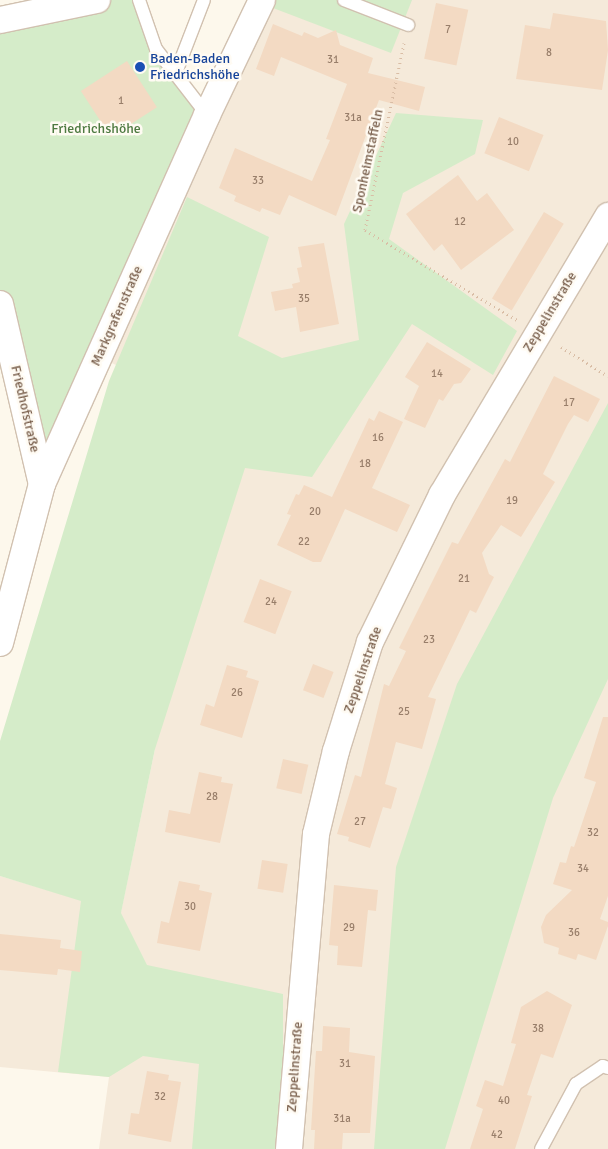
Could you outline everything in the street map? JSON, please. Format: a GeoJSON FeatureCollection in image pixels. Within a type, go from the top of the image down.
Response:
{"type":"FeatureCollection","features":[{"type":"Feature","properties":{"kind":"street"},"geometry":{"type":"LineString","coordinates":[[0,20],[97,0]]}},
{"type":"Feature","properties":{"kind":"street","name":"Markgrafenstraße"},"geometry":{"type":"LineString","coordinates":[[0,643],[42,484],[207,116],[262,0]]}},
{"type":"Feature","properties":{"kind":"street","name":"Zeppelinstraße"},"geometry":{"type":"LineString","coordinates":[[289,1149],[316,834],[336,751],[370,642],[442,495],[608,216]]}},
{"type":"Feature","properties":{"kind":"street","name":"Friedhofstraße"},"geometry":{"type":"LineString","coordinates":[[0,304],[42,484]]}},
{"type":"Feature","properties":{"kind":"lane"},"geometry":{"type":"LineString","coordinates":[[138,0],[156,49],[207,116]]}},
{"type":"Feature","properties":{"kind":"lane"},"geometry":{"type":"LineString","coordinates":[[176,75],[204,0]]}},
{"type":"Feature","properties":{"kind":"lane"},"geometry":{"type":"LineString","coordinates":[[344,0],[408,25]]}},
{"type":"Feature","properties":{"kind":"lane"},"geometry":{"type":"LineString","coordinates":[[541,1149],[576,1084],[603,1066],[608,1068]]}},
{"type":"Feature","properties":{"kind":"path","name":"Sponheimstaffeln"},"geometry":{"type":"LineString","coordinates":[[408,25],[365,230],[505,312]]}},
{"type":"Feature","properties":{"kind":"path"},"geometry":{"type":"LineString","coordinates":[[537,333],[608,376]]}},
{"type":"Feature","properties":{"kind":"shaded area"},"geometry":{"type":"Polygon","coordinates":[[[262,0],[608,0],[608,1149],[99,1149],[109,1077],[0,1067],[0,876],[121,912],[155,749],[116,365],[99,357],[262,0]]]}},
{"type":"Feature","properties":{"kind":"green space","name":"Friedrichshöhe"},"geometry":{"type":"Polygon","coordinates":[[[97,0],[139,0],[156,49],[207,115],[42,484],[0,304],[0,20],[97,0]]]}},
{"type":"Feature","properties":{"kind":"green space"},"geometry":{"type":"Polygon","coordinates":[[[276,0],[412,0],[391,53],[273,8],[276,0]]]}},
{"type":"Feature","properties":{"kind":"green space"},"geometry":{"type":"Polygon","coordinates":[[[396,113],[483,120],[475,154],[403,193],[389,239],[517,331],[493,375],[412,324],[312,477],[245,468],[155,749],[121,913],[147,965],[283,994],[283,1076],[275,1149],[192,1149],[199,1064],[143,1056],[109,1077],[58,1072],[81,901],[0,876],[0,741],[109,381],[187,197],[269,237],[238,336],[282,358],[359,340],[344,224],[396,113]]]}},
{"type":"Feature","properties":{"kind":"green space"},"geometry":{"type":"Polygon","coordinates":[[[608,403],[608,679],[553,798],[445,1149],[374,1149],[396,867],[457,684],[608,403]]]}},
{"type":"Feature","properties":{"kind":"building"},"geometry":{"type":"Polygon","coordinates":[[[436,3],[468,10],[456,66],[424,59],[436,3]]]}},
{"type":"Feature","properties":{"kind":"building"},"geometry":{"type":"Polygon","coordinates":[[[553,13],[606,21],[608,50],[602,90],[516,79],[525,25],[550,29],[553,13]]]}},
{"type":"Feature","properties":{"kind":"building"},"geometry":{"type":"Polygon","coordinates":[[[273,24],[302,36],[304,32],[318,38],[336,30],[340,45],[373,58],[368,73],[425,87],[419,111],[379,100],[336,216],[289,195],[280,215],[262,208],[260,212],[234,201],[236,196],[219,188],[235,148],[312,181],[330,140],[326,139],[347,84],[281,57],[274,76],[256,69],[273,24]]]}},
{"type":"Feature","properties":{"kind":"building"},"geometry":{"type":"Polygon","coordinates":[[[127,61],[157,107],[111,137],[81,91],[127,61]]]}},
{"type":"Feature","properties":{"kind":"building"},"geometry":{"type":"Polygon","coordinates":[[[499,117],[544,135],[529,171],[484,153],[499,117]]]}},
{"type":"Feature","properties":{"kind":"building"},"geometry":{"type":"Polygon","coordinates":[[[458,175],[477,201],[487,193],[514,230],[461,270],[442,244],[434,251],[406,214],[458,175]]]}},
{"type":"Feature","properties":{"kind":"building"},"geometry":{"type":"Polygon","coordinates":[[[544,212],[564,224],[512,310],[492,299],[544,212]]]}},
{"type":"Feature","properties":{"kind":"building"},"geometry":{"type":"Polygon","coordinates":[[[324,243],[339,324],[300,332],[296,307],[275,311],[271,292],[293,288],[292,284],[300,282],[297,268],[302,267],[298,247],[324,243]]]}},
{"type":"Feature","properties":{"kind":"building"},"geometry":{"type":"Polygon","coordinates":[[[427,342],[471,369],[461,383],[454,384],[443,401],[439,399],[425,428],[404,419],[419,386],[405,377],[427,342]]]}},
{"type":"Feature","properties":{"kind":"building"},"geometry":{"type":"Polygon","coordinates":[[[554,376],[600,399],[588,422],[574,415],[568,424],[543,474],[555,482],[521,537],[501,525],[482,553],[489,574],[494,577],[476,613],[470,610],[428,697],[436,699],[422,749],[396,742],[385,784],[397,788],[391,809],[383,807],[370,848],[348,841],[349,837],[337,834],[355,775],[361,777],[384,684],[389,686],[406,651],[399,648],[452,542],[458,544],[505,459],[510,462],[554,376]]]}},
{"type":"Feature","properties":{"kind":"building"},"geometry":{"type":"Polygon","coordinates":[[[379,411],[403,422],[372,488],[410,505],[397,532],[345,509],[321,562],[313,562],[277,545],[291,515],[287,514],[296,494],[299,495],[304,485],[332,497],[369,418],[374,421],[379,411]]]}},
{"type":"Feature","properties":{"kind":"building"},"geometry":{"type":"Polygon","coordinates":[[[260,579],[292,591],[275,634],[244,622],[260,579]]]}},
{"type":"Feature","properties":{"kind":"building"},"geometry":{"type":"Polygon","coordinates":[[[313,664],[334,672],[324,698],[303,690],[313,664]]]}},
{"type":"Feature","properties":{"kind":"building"},"geometry":{"type":"Polygon","coordinates":[[[227,665],[248,671],[246,677],[259,681],[242,738],[200,725],[206,704],[214,707],[227,665]]]}},
{"type":"Feature","properties":{"kind":"building"},"geometry":{"type":"Polygon","coordinates":[[[603,717],[608,717],[608,896],[600,919],[608,922],[608,926],[596,960],[578,954],[576,960],[558,954],[559,948],[544,943],[541,927],[546,915],[572,890],[553,884],[560,862],[566,863],[571,846],[574,847],[596,782],[584,778],[603,717]]]}},
{"type":"Feature","properties":{"kind":"building"},"geometry":{"type":"Polygon","coordinates":[[[283,759],[308,765],[302,794],[276,788],[283,759]]]}},
{"type":"Feature","properties":{"kind":"building"},"geometry":{"type":"Polygon","coordinates":[[[199,772],[222,777],[221,782],[233,784],[220,843],[165,832],[169,810],[190,814],[199,772]]]}},
{"type":"Feature","properties":{"kind":"building"},"geometry":{"type":"Polygon","coordinates":[[[262,860],[288,864],[283,893],[257,889],[262,860]]]}},
{"type":"Feature","properties":{"kind":"building"},"geometry":{"type":"Polygon","coordinates":[[[179,881],[200,885],[199,890],[212,893],[200,951],[157,943],[161,921],[169,923],[179,881]]]}},
{"type":"Feature","properties":{"kind":"building"},"geometry":{"type":"Polygon","coordinates":[[[334,885],[378,890],[376,911],[368,910],[362,967],[337,965],[338,946],[329,945],[334,885]]]}},
{"type":"Feature","properties":{"kind":"building"},"geometry":{"type":"Polygon","coordinates":[[[0,934],[61,940],[60,948],[82,951],[80,972],[58,969],[57,975],[0,970],[0,934]]]}},
{"type":"Feature","properties":{"kind":"building"},"geometry":{"type":"Polygon","coordinates":[[[547,991],[572,1005],[553,1058],[541,1054],[527,1095],[532,1096],[515,1149],[470,1149],[483,1109],[476,1106],[485,1080],[503,1086],[516,1044],[511,1043],[521,1007],[547,991]]]}},
{"type":"Feature","properties":{"kind":"building"},"geometry":{"type":"Polygon","coordinates":[[[323,1026],[350,1028],[349,1052],[375,1056],[370,1133],[343,1133],[342,1149],[314,1149],[315,1130],[311,1130],[316,1051],[322,1051],[323,1026]]]}},
{"type":"Feature","properties":{"kind":"building"},"geometry":{"type":"Polygon","coordinates":[[[147,1071],[169,1075],[168,1080],[181,1082],[171,1142],[128,1134],[131,1113],[139,1114],[147,1071]]]}},
{"type":"Feature","properties":{"kind":"place","name":"Baden-Baden Friedrichshöhe"},"geometry":{"type":"Point","coordinates":[140,67]}}]}
